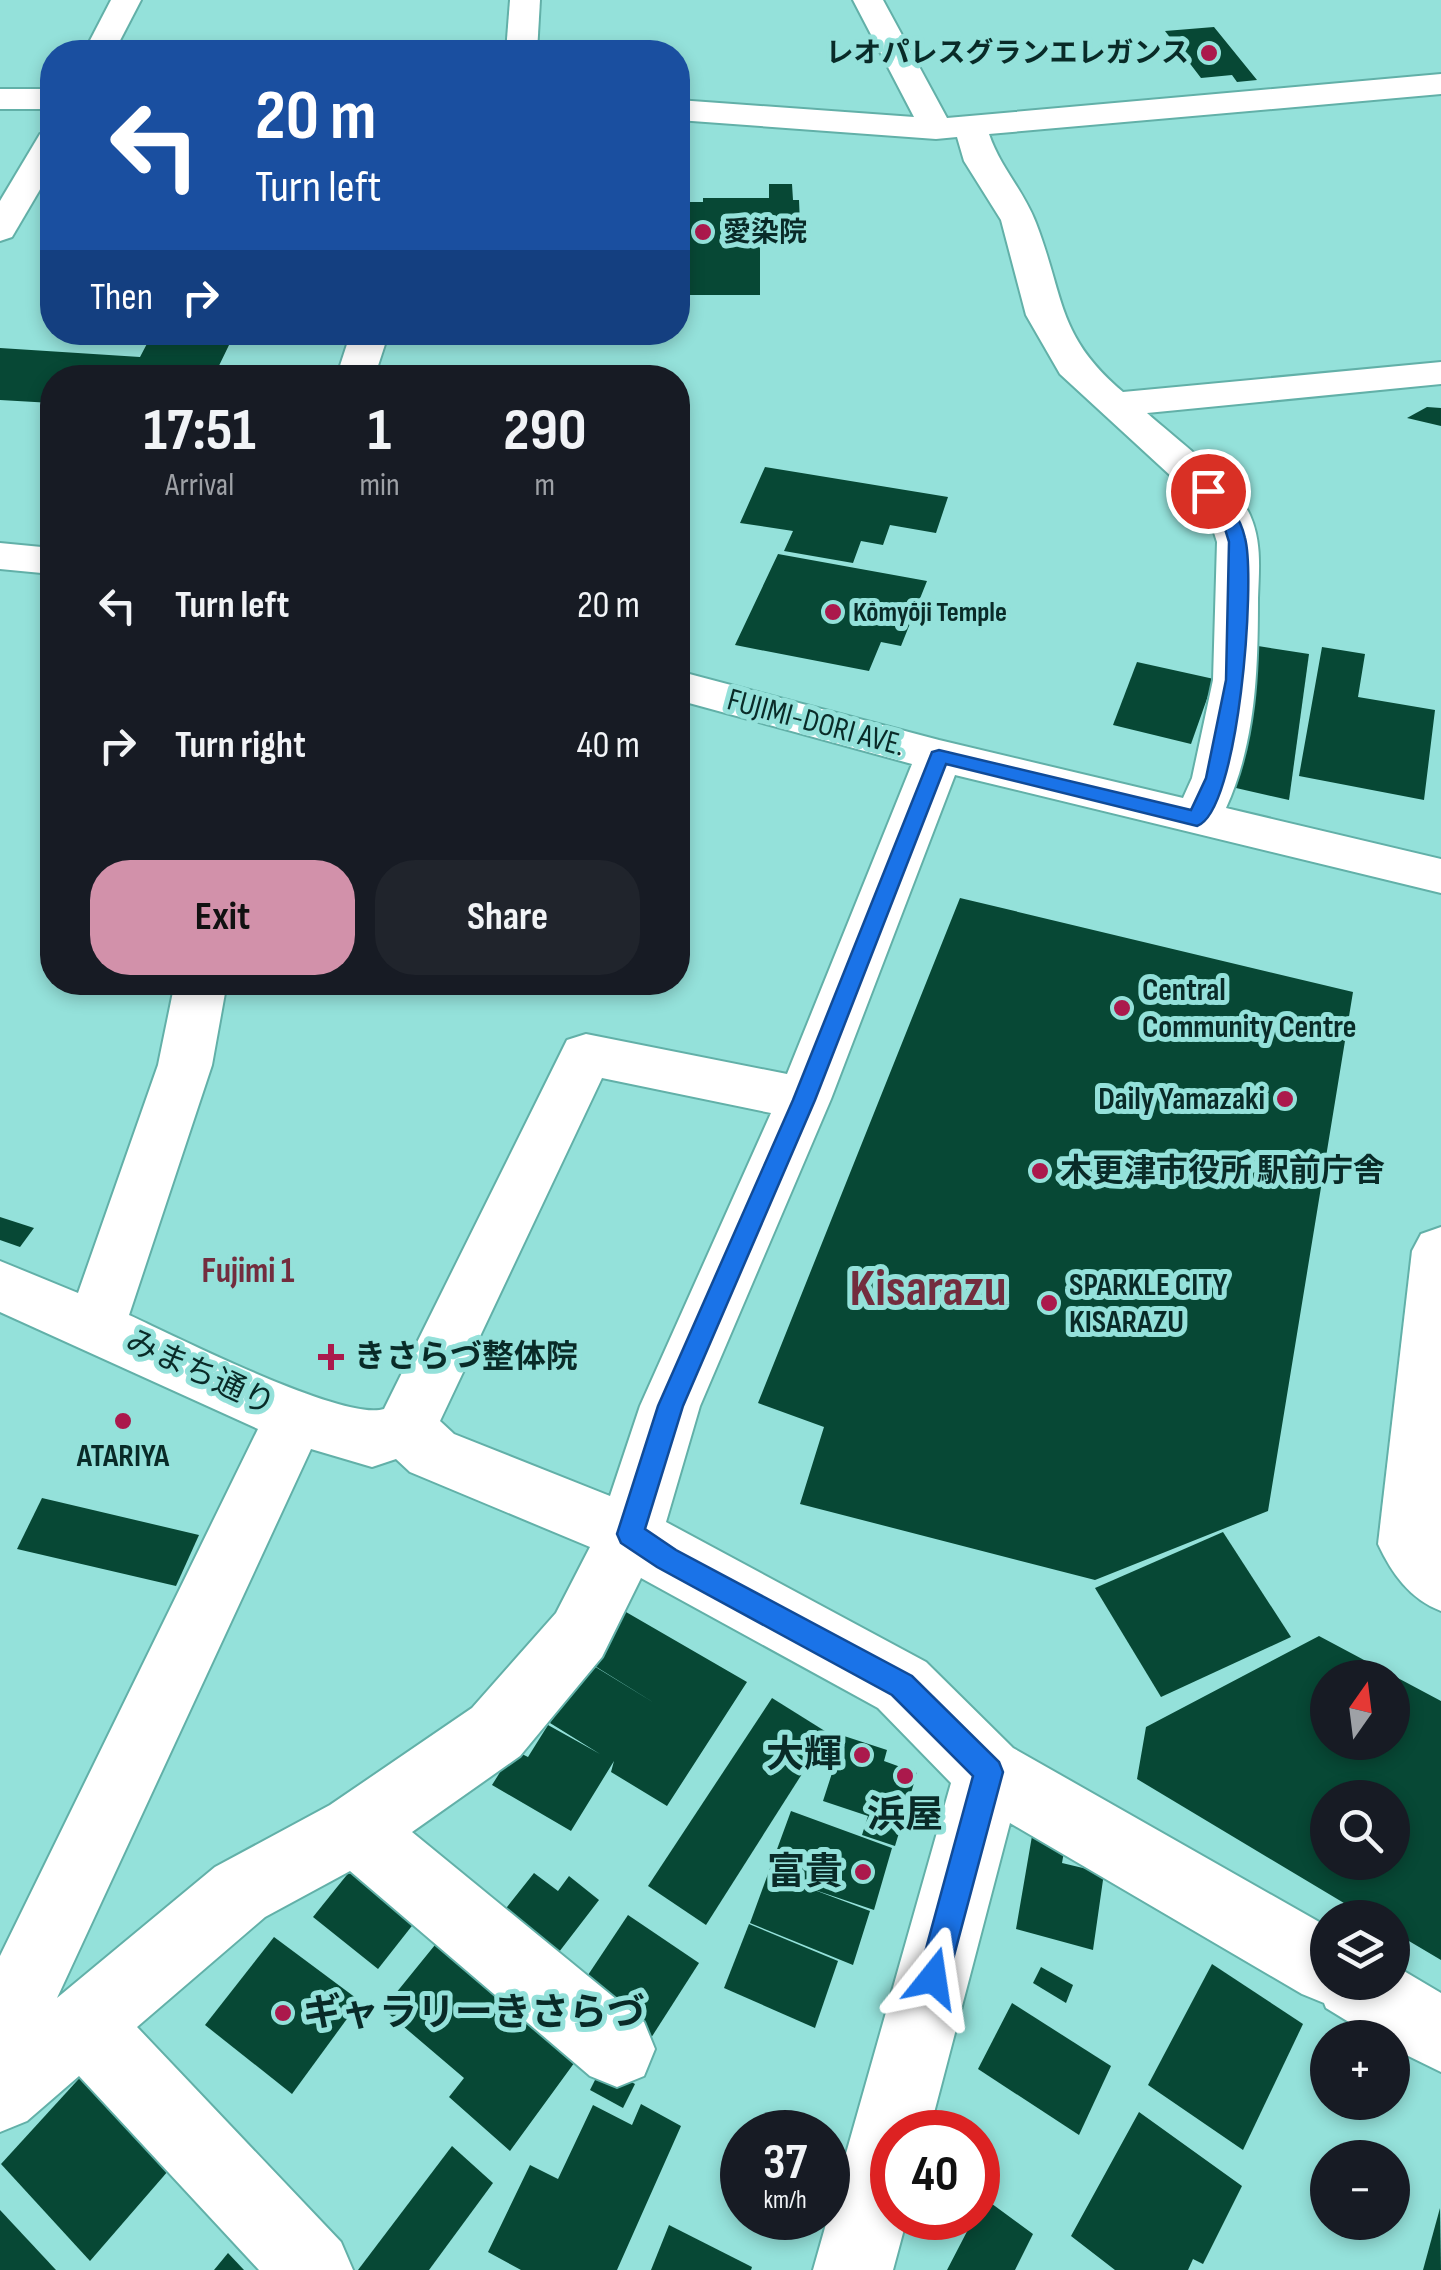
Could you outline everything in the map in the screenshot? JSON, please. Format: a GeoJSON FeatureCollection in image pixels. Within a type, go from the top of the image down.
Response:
{"type":"FeatureCollection","features":[{"type":"Feature","properties":{"kind":"street"},"geometry":{"type":"LineString","coordinates":[[105,40],[126,0]]}},
{"type":"Feature","properties":{"kind":"street"},"geometry":{"type":"LineString","coordinates":[[523,40],[525,0]]}},
{"type":"Feature","properties":{"kind":"street"},"geometry":{"type":"LineString","coordinates":[[868,0],[953,128],[982,161],[1018,220],[1044,316],[1079,374],[1186,468],[1229,514],[1238,542],[1235,680],[1216,778],[1197,819]]}},
{"type":"Feature","properties":{"kind":"street"},"geometry":{"type":"LineString","coordinates":[[690,111],[953,128],[1441,84]]}},
{"type":"Feature","properties":{"kind":"street"},"geometry":{"type":"LineString","coordinates":[[0,99],[40,99]]}},
{"type":"Feature","properties":{"kind":"street"},"geometry":{"type":"LineString","coordinates":[[0,230],[40,162]]}},
{"type":"Feature","properties":{"kind":"street"},"geometry":{"type":"LineString","coordinates":[[1114,405],[1441,373]]}},
{"type":"Feature","properties":{"kind":"street"},"geometry":{"type":"LineString","coordinates":[[0,556],[40,559]]}},
{"type":"Feature","properties":{"kind":"street","name":"FUJIMI-DORI AVE."},"geometry":{"type":"LineString","coordinates":[[690,688],[939,756],[1441,876]]}},
{"type":"Feature","properties":{"kind":"street"},"geometry":{"type":"LineString","coordinates":[[0,2094],[240,1892],[355,1830],[496,1732],[579,1635],[630,1534],[670,1406],[804,1100],[939,756]]}},
{"type":"Feature","properties":{"kind":"street"},"geometry":{"type":"LineString","coordinates":[[1364,859],[1441,908]]}},
{"type":"Feature","properties":{"kind":"street"},"geometry":{"type":"LineString","coordinates":[[96,1325],[185,1065],[198,995]]}},
{"type":"Feature","properties":{"kind":"street"},"geometry":{"type":"LineString","coordinates":[[804,1100],[586,1054],[405,1429],[432,1453],[630,1534],[666,1559],[902,1685],[989,1772],[1310,1958]]}},
{"type":"Feature","properties":{"kind":"street"},"geometry":{"type":"LineString","coordinates":[[1441,1251],[1431,1432],[1410,1544],[1441,1581]]}},
{"type":"Feature","properties":{"kind":"street","name":"みまち通り"},"geometry":{"type":"LineString","coordinates":[[0,1285],[296,1417],[372,1440],[405,1429]]}},
{"type":"Feature","properties":{"kind":"street"},"geometry":{"type":"LineString","coordinates":[[0,2037],[296,1417]]}},
{"type":"Feature","properties":{"kind":"street"},"geometry":{"type":"LineString","coordinates":[[853,2270],[989,1772]]}},
{"type":"Feature","properties":{"kind":"street"},"geometry":{"type":"LineString","coordinates":[[355,1830],[617,2048]]}},
{"type":"Feature","properties":{"kind":"street"},"geometry":{"type":"LineString","coordinates":[[1382,2000],[1441,2035]]}},
{"type":"Feature","properties":{"kind":"street"},"geometry":{"type":"LineString","coordinates":[[82,2024],[313,2270]]}},
{"type":"Feature","properties":{"kind":"building","name":"レオパレスグランエレガンス"},"geometry":{"type":"Polygon","coordinates":[[[1214,27],[1257,80],[1237,82],[1232,75],[1201,78],[1165,31],[1214,27]]]}},
{"type":"Feature","properties":{"kind":"building"},"geometry":{"type":"Polygon","coordinates":[[[769,184],[792,184],[793,200],[799,200],[800,224],[787,224],[787,229],[730,229],[729,245],[760,245],[760,295],[690,295],[690,202],[703,202],[703,198],[769,198],[769,184]]]}},
{"type":"Feature","properties":{"kind":"building"},"geometry":{"type":"Polygon","coordinates":[[[146,345],[229,345],[219,365],[40,365],[40,402],[0,400],[0,348],[140,357],[146,345]]]}},
{"type":"Feature","properties":{"kind":"building"},"geometry":{"type":"Polygon","coordinates":[[[1427,407],[1441,408],[1441,426],[1407,418],[1427,407]]]}},
{"type":"Feature","properties":{"kind":"building"},"geometry":{"type":"Polygon","coordinates":[[[765,467],[948,497],[936,533],[890,525],[883,545],[861,541],[853,563],[784,551],[793,531],[740,523],[765,467]]]}},
{"type":"Feature","properties":{"kind":"building","name":"Kōmyōji Temple"},"geometry":{"type":"Polygon","coordinates":[[[778,554],[927,581],[901,646],[881,642],[869,671],[735,645],[778,554]]]}},
{"type":"Feature","properties":{"kind":"building"},"geometry":{"type":"Polygon","coordinates":[[[1258,646],[1309,654],[1289,800],[1236,788],[1258,646]]]}},
{"type":"Feature","properties":{"kind":"building"},"geometry":{"type":"Polygon","coordinates":[[[1322,647],[1365,654],[1358,697],[1435,710],[1424,800],[1299,776],[1322,647]]]}},
{"type":"Feature","properties":{"kind":"building"},"geometry":{"type":"Polygon","coordinates":[[[1137,662],[1214,679],[1191,744],[1113,725],[1137,662]]]}},
{"type":"Feature","properties":{"kind":"building","name":"SPARKLE CITY KISARAZU"},"geometry":{"type":"Polygon","coordinates":[[[960,898],[1353,992],[1268,1511],[1095,1580],[800,1504],[824,1427],[758,1403],[960,898]]]}},
{"type":"Feature","properties":{"kind":"building"},"geometry":{"type":"Polygon","coordinates":[[[0,1217],[34,1228],[20,1247],[0,1240],[0,1217]]]}},
{"type":"Feature","properties":{"kind":"building"},"geometry":{"type":"Polygon","coordinates":[[[42,1498],[199,1535],[176,1586],[17,1549],[42,1498]]]}},
{"type":"Feature","properties":{"kind":"building"},"geometry":{"type":"Polygon","coordinates":[[[1223,1532],[1291,1637],[1161,1697],[1095,1588],[1223,1532]]]}},
{"type":"Feature","properties":{"kind":"building"},"geometry":{"type":"Polygon","coordinates":[[[626,1612],[747,1682],[667,1806],[611,1772],[614,1761],[571,1831],[492,1785],[514,1750],[528,1757],[548,1725],[600,1754],[550,1723],[589,1663],[656,1704],[590,1663],[626,1612]]]}},
{"type":"Feature","properties":{"kind":"building"},"geometry":{"type":"Polygon","coordinates":[[[1319,1636],[1364,1660],[1310,1660],[1310,1760],[1410,1760],[1410,1684],[1441,1701],[1441,1960],[1410,1942],[1410,1900],[1339,1900],[1137,1779],[1146,1727],[1319,1636]]]}},
{"type":"Feature","properties":{"kind":"building"},"geometry":{"type":"Polygon","coordinates":[[[772,1698],[828,1733],[706,1925],[648,1886],[772,1698]]]}},
{"type":"Feature","properties":{"kind":"building"},"geometry":{"type":"Polygon","coordinates":[[[844,1736],[887,1750],[884,1761],[917,1773],[895,1846],[862,1835],[868,1816],[823,1801],[844,1736]]]}},
{"type":"Feature","properties":{"kind":"building"},"geometry":{"type":"Polygon","coordinates":[[[791,1811],[892,1848],[874,1910],[809,1888],[870,1911],[853,1965],[750,1923],[791,1811]]]}},
{"type":"Feature","properties":{"kind":"building"},"geometry":{"type":"Polygon","coordinates":[[[1032,1836],[1065,1846],[1062,1863],[1104,1873],[1093,1950],[1016,1929],[1032,1836]]]}},
{"type":"Feature","properties":{"kind":"building"},"geometry":{"type":"Polygon","coordinates":[[[350,1871],[415,1922],[378,1969],[313,1917],[350,1871]]]}},
{"type":"Feature","properties":{"kind":"building"},"geometry":{"type":"Polygon","coordinates":[[[534,1873],[558,1891],[569,1876],[599,1900],[549,1965],[496,1921],[534,1873]]]}},
{"type":"Feature","properties":{"kind":"building"},"geometry":{"type":"Polygon","coordinates":[[[628,1915],[699,1963],[651,2038],[580,1987],[628,1915]]]}},
{"type":"Feature","properties":{"kind":"building"},"geometry":{"type":"Polygon","coordinates":[[[749,1924],[838,1961],[815,2028],[724,1988],[749,1924]]]}},
{"type":"Feature","properties":{"kind":"building","name":"ギャラリーきさらづ"},"geometry":{"type":"Polygon","coordinates":[[[274,1937],[360,2001],[292,2094],[205,2025],[274,1937]]]}},
{"type":"Feature","properties":{"kind":"building"},"geometry":{"type":"Polygon","coordinates":[[[439,1940],[580,2055],[510,2151],[449,2097],[464,2078],[383,2009],[439,1940]]]}},
{"type":"Feature","properties":{"kind":"building"},"geometry":{"type":"Polygon","coordinates":[[[1212,1964],[1303,2024],[1243,2150],[1148,2085],[1212,1964]]]}},
{"type":"Feature","properties":{"kind":"building"},"geometry":{"type":"Polygon","coordinates":[[[1041,1967],[1073,1985],[1066,2003],[1033,1983],[1041,1967]]]}},
{"type":"Feature","properties":{"kind":"building"},"geometry":{"type":"Polygon","coordinates":[[[1012,2003],[1111,2066],[1079,2135],[978,2069],[1012,2003]]]}},
{"type":"Feature","properties":{"kind":"building"},"geometry":{"type":"Polygon","coordinates":[[[602,2066],[635,2084],[623,2108],[590,2090],[602,2066]]]}},
{"type":"Feature","properties":{"kind":"building"},"geometry":{"type":"Polygon","coordinates":[[[86,2071],[175,2163],[90,2261],[1,2164],[86,2071]]]}},
{"type":"Feature","properties":{"kind":"building"},"geometry":{"type":"Polygon","coordinates":[[[641,2104],[681,2126],[617,2270],[521,2270],[488,2252],[530,2165],[558,2179],[593,2105],[632,2125],[641,2104]]]}},
{"type":"Feature","properties":{"kind":"building"},"geometry":{"type":"Polygon","coordinates":[[[1139,2112],[1242,2186],[1203,2264],[1193,2259],[1188,2270],[1115,2270],[1071,2236],[1139,2112]]]}},
{"type":"Feature","properties":{"kind":"building"},"geometry":{"type":"Polygon","coordinates":[[[452,2146],[493,2183],[429,2270],[358,2270],[452,2146]]]}},
{"type":"Feature","properties":{"kind":"building"},"geometry":{"type":"Polygon","coordinates":[[[1440,2208],[1441,2270],[1423,2270],[1440,2208]]]}},
{"type":"Feature","properties":{"kind":"building"},"geometry":{"type":"Polygon","coordinates":[[[0,2210],[56,2270],[0,2270],[0,2210]]]}},
{"type":"Feature","properties":{"kind":"building"},"geometry":{"type":"Polygon","coordinates":[[[1000,2210],[1033,2234],[1015,2270],[947,2270],[963,2240],[1000,2240],[1000,2210]]]}},
{"type":"Feature","properties":{"kind":"building"},"geometry":{"type":"Polygon","coordinates":[[[669,2225],[752,2267],[751,2270],[651,2270],[669,2225]]]}},
{"type":"Feature","properties":{"kind":"building"},"geometry":{"type":"Polygon","coordinates":[[[228,2253],[244,2270],[214,2270],[228,2253]]]}},
{"type":"Feature","properties":{"kind":"place","name":"レオパレスグランエレガンス"},"geometry":{"type":"Point","coordinates":[1209,53]}},
{"type":"Feature","properties":{"kind":"place","name":"愛染院"},"geometry":{"type":"Point","coordinates":[703,232]}},
{"type":"Feature","properties":{"kind":"place","name":"Kōmyōji Temple"},"geometry":{"type":"Point","coordinates":[833,612]}},
{"type":"Feature","properties":{"kind":"place","name":"Central Community Centre"},"geometry":{"type":"Point","coordinates":[1122,1008]}},
{"type":"Feature","properties":{"kind":"place","name":"Daily Yamazaki"},"geometry":{"type":"Point","coordinates":[1285,1099]}},
{"type":"Feature","properties":{"kind":"place","name":"木更津市役所 駅前庁舎"},"geometry":{"type":"Point","coordinates":[1040,1171]}},
{"type":"Feature","properties":{"kind":"place","name":"SPARKLE CITY KISARAZU"},"geometry":{"type":"Point","coordinates":[1049,1303]}},
{"type":"Feature","properties":{"kind":"place","name":"きさらづ整体院"},"geometry":{"type":"Point","coordinates":[331,1357]}},
{"type":"Feature","properties":{"kind":"place","name":"ATARIYA"},"geometry":{"type":"Point","coordinates":[123,1421]}},
{"type":"Feature","properties":{"kind":"place","name":"大輝"},"geometry":{"type":"Point","coordinates":[862,1755]}},
{"type":"Feature","properties":{"kind":"place","name":"浜屋"},"geometry":{"type":"Point","coordinates":[905,1776]}},
{"type":"Feature","properties":{"kind":"place","name":"富貴"},"geometry":{"type":"Point","coordinates":[863,1872]}},
{"type":"Feature","properties":{"kind":"place","name":"ギャラリーきさらづ"},"geometry":{"type":"Point","coordinates":[283,2013]}},
{"type":"Feature","properties":{"kind":"district","name":"Fujimi 1"},"geometry":{"type":"Point","coordinates":[248,1271]}},
{"type":"Feature","properties":{"kind":"district","name":"Kisarazu"},"geometry":{"type":"Point","coordinates":[928,1289]}},
{"type":"Feature","properties":{"kind":"route"},"geometry":{"type":"LineString","coordinates":[[933,1978],[989,1772],[902,1685],[666,1559],[630,1534],[670,1406],[804,1100],[939,756],[1197,819],[1216,778],[1235,680],[1238,542],[1229,514],[1208,491]]}}]}
